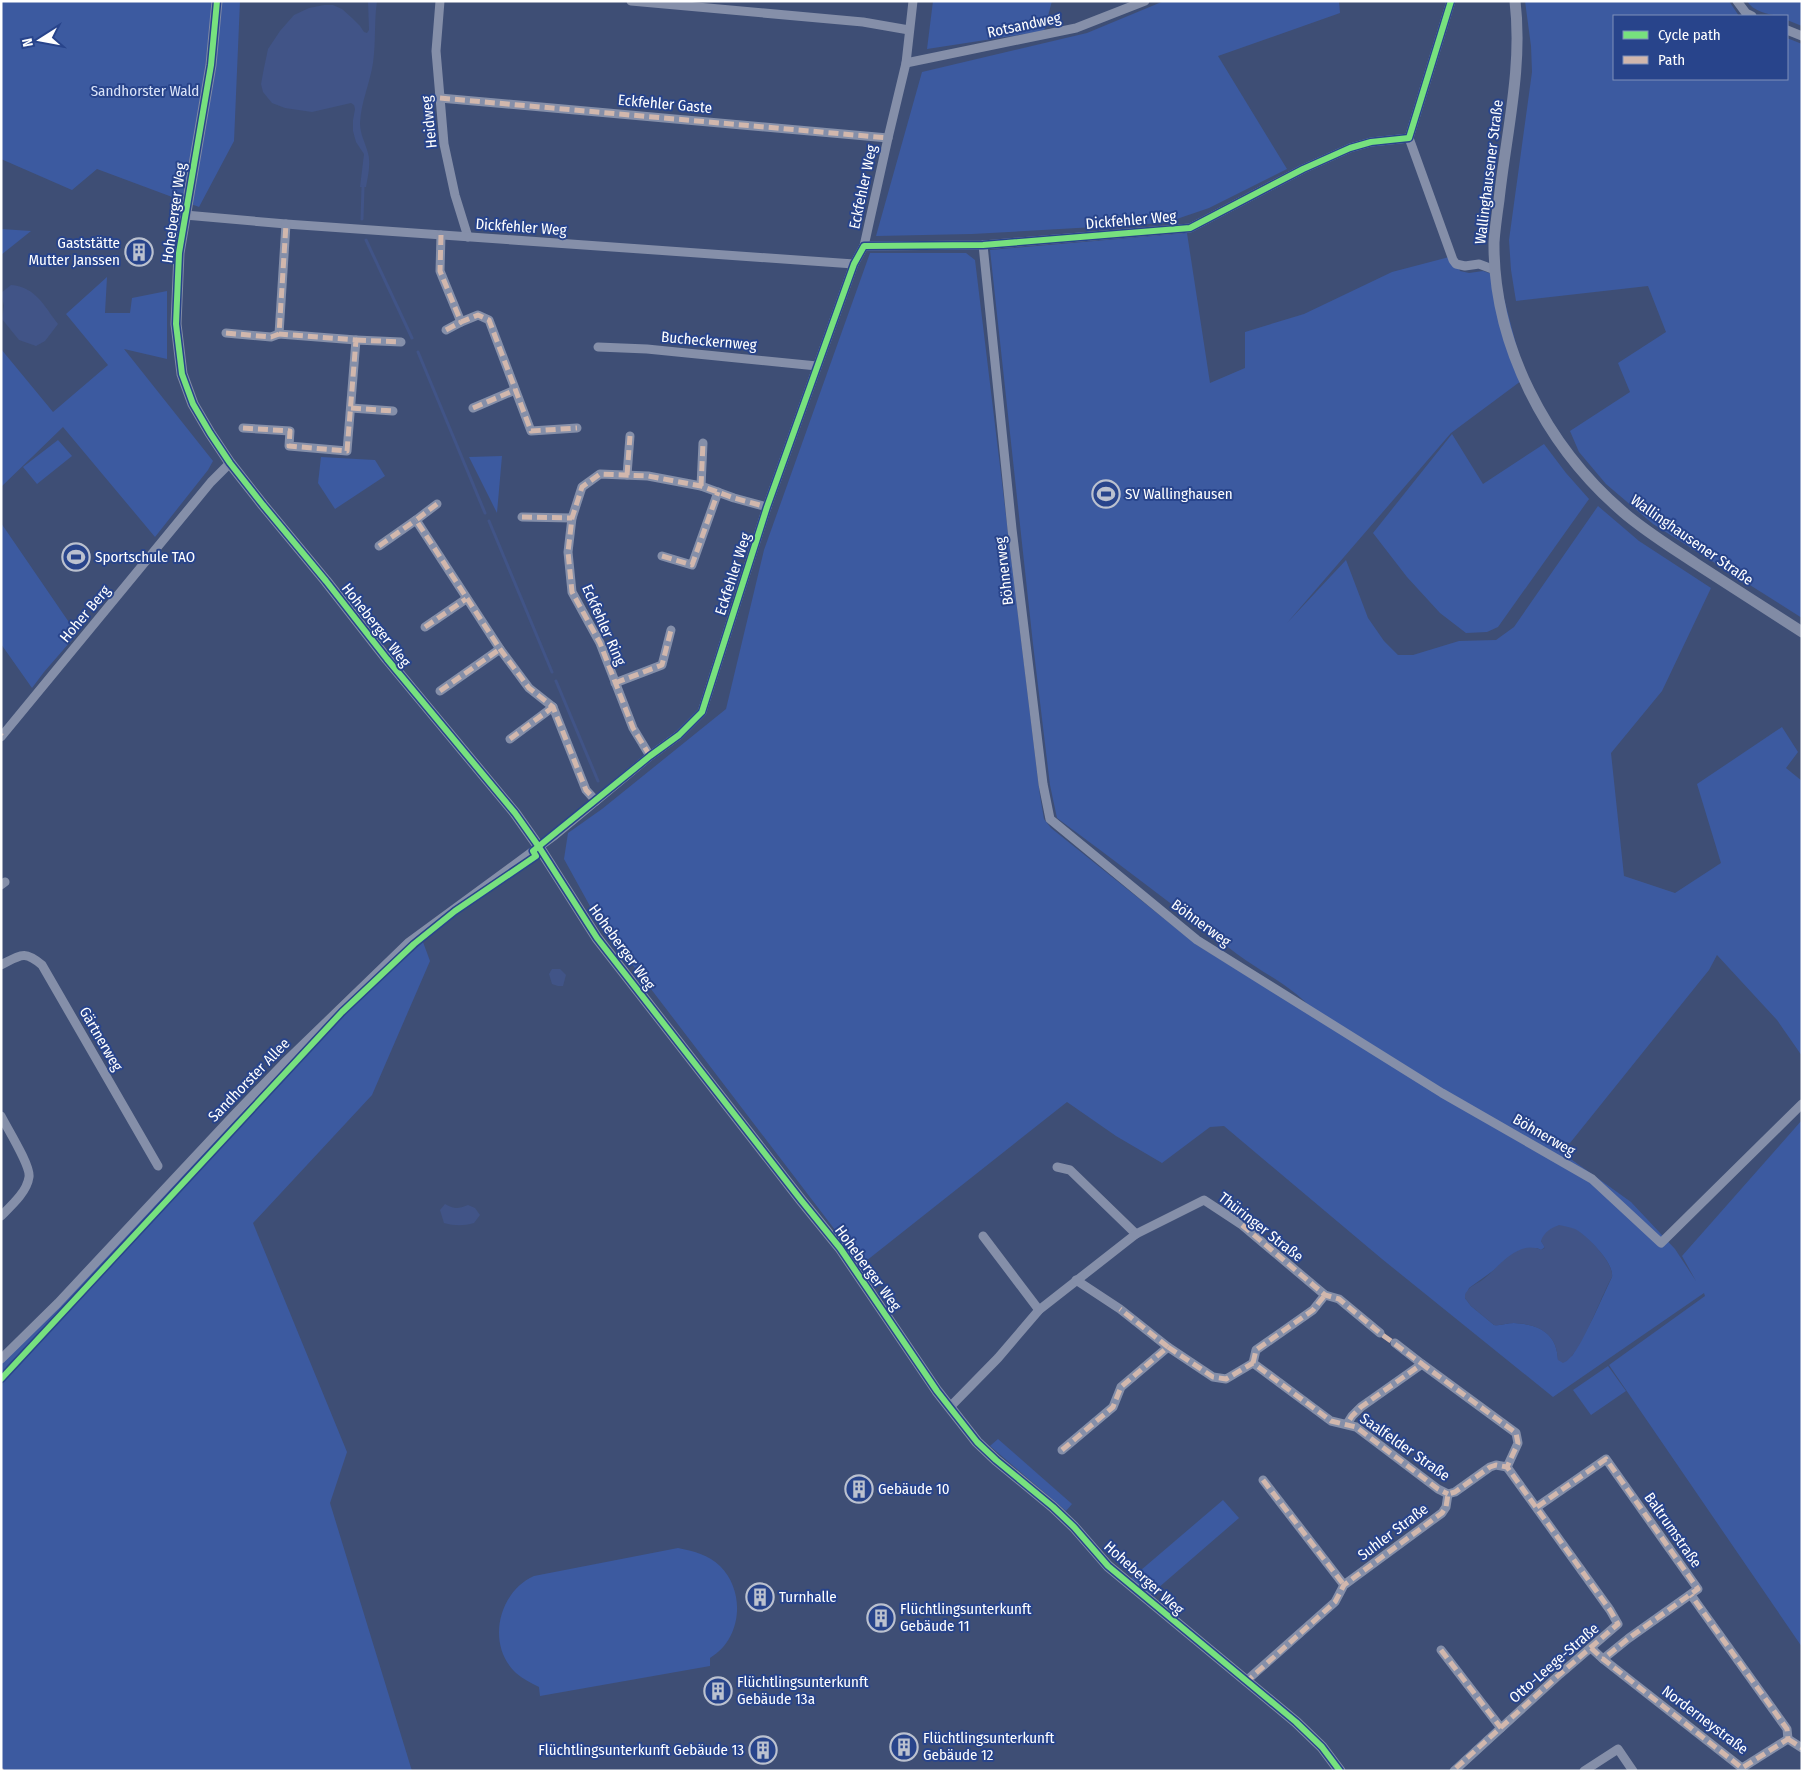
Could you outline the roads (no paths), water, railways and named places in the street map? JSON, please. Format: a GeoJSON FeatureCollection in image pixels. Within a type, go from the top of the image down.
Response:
{"type":"FeatureCollection","features":[{"type":"Feature","properties":{"kind":"street","name":"Hoheberger Weg"},"geometry":{"type":"LineString","coordinates":[[217,1],[211,65],[179,253],[176,324],[182,374],[193,404],[230,463],[387,659],[515,814],[539,846],[597,938],[840,1248],[976,1442],[1074,1527],[1108,1566],[1296,1722],[1322,1747],[1340,1771]]}},
{"type":"Feature","properties":{"kind":"street","name":"Heidweg"},"geometry":{"type":"LineString","coordinates":[[440,1],[436,51],[444,144],[455,195],[468,237]]}},
{"type":"Feature","properties":{"kind":"street"},"geometry":{"type":"LineString","coordinates":[[631,1],[863,22],[909,30]]}},
{"type":"Feature","properties":{"kind":"street","name":"Eckfehler Weg"},"geometry":{"type":"LineString","coordinates":[[539,846],[650,756],[679,735],[702,712],[767,507],[854,264],[864,246],[906,63],[913,1]]}},
{"type":"Feature","properties":{"kind":"street","name":"Rotsandweg"},"geometry":{"type":"LineString","coordinates":[[906,63],[1076,28],[1145,1]]}},
{"type":"Feature","properties":{"kind":"street"},"geometry":{"type":"LineString","coordinates":[[1451,1],[1409,138],[1453,260],[1456,264],[1465,266],[1479,264],[1495,270]]}},
{"type":"Feature","properties":{"kind":"street","name":"Wallinghausener Straße"},"geometry":{"type":"LineString","coordinates":[[1515,1],[1517,25],[1516,71],[1494,241],[1495,270],[1509,342],[1524,379],[1563,448],[1581,470],[1616,506],[1650,533],[1802,632]]}},
{"type":"Feature","properties":{"kind":"street"},"geometry":{"type":"LineString","coordinates":[[1737,1],[1746,14],[1749,15]]}},
{"type":"Feature","properties":{"kind":"street"},"geometry":{"type":"LineString","coordinates":[[1788,30],[1802,36]]}},
{"type":"Feature","properties":{"kind":"street","name":"Eckfehler Gaste"},"geometry":{"type":"LineString","coordinates":[[440,98],[888,138]]}},
{"type":"Feature","properties":{"kind":"street","name":"Dickfehler Weg"},"geometry":{"type":"LineString","coordinates":[[864,246],[983,246],[1190,228],[1303,169],[1350,148],[1371,142],[1409,138]]}},
{"type":"Feature","properties":{"kind":"street","name":"Dickfehler Weg"},"geometry":{"type":"LineString","coordinates":[[185,215],[286,224],[854,264]]}},
{"type":"Feature","properties":{"kind":"street"},"geometry":{"type":"LineString","coordinates":[[279,334],[286,224]]}},
{"type":"Feature","properties":{"kind":"street"},"geometry":{"type":"LineString","coordinates":[[442,235],[440,271],[461,322]]}},
{"type":"Feature","properties":{"kind":"street","name":"Böhnerweg"},"geometry":{"type":"LineString","coordinates":[[983,246],[1013,535],[1043,784],[1050,820],[1197,940],[1442,1093],[1592,1179],[1661,1243],[1802,1104]]}},
{"type":"Feature","properties":{"kind":"street"},"geometry":{"type":"LineString","coordinates":[[446,330],[478,316],[489,320],[531,431],[577,428]]}},
{"type":"Feature","properties":{"kind":"street"},"geometry":{"type":"LineString","coordinates":[[226,334],[271,337],[279,334],[401,342]]}},
{"type":"Feature","properties":{"kind":"street"},"geometry":{"type":"LineString","coordinates":[[242,428],[290,431],[288,446],[347,451],[356,340]]}},
{"type":"Feature","properties":{"kind":"street","name":"Bucheckernweg"},"geometry":{"type":"LineString","coordinates":[[598,347],[656,349],[817,366]]}},
{"type":"Feature","properties":{"kind":"street"},"geometry":{"type":"LineString","coordinates":[[473,408],[515,390]]}},
{"type":"Feature","properties":{"kind":"street"},"geometry":{"type":"LineString","coordinates":[[351,408],[394,411]]}},
{"type":"Feature","properties":{"kind":"street"},"geometry":{"type":"LineString","coordinates":[[626,474],[630,436]]}},
{"type":"Feature","properties":{"kind":"street"},"geometry":{"type":"LineString","coordinates":[[701,486],[703,443]]}},
{"type":"Feature","properties":{"kind":"street","name":"Hoher Berg"},"geometry":{"type":"LineString","coordinates":[[2,736],[211,482],[230,463]]}},
{"type":"Feature","properties":{"kind":"street","name":"Eckfehler Ring"},"geometry":{"type":"LineString","coordinates":[[650,756],[633,728],[600,643],[588,625],[572,592],[568,552],[572,518],[582,487],[600,474],[648,476],[701,486],[767,507]]}},
{"type":"Feature","properties":{"kind":"street"},"geometry":{"type":"LineString","coordinates":[[662,556],[692,565],[718,492]]}},
{"type":"Feature","properties":{"kind":"street"},"geometry":{"type":"LineString","coordinates":[[378,546],[437,504]]}},
{"type":"Feature","properties":{"kind":"street"},"geometry":{"type":"LineString","coordinates":[[522,517],[572,518]]}},
{"type":"Feature","properties":{"kind":"street"},"geometry":{"type":"LineString","coordinates":[[416,520],[466,599],[528,688],[553,707],[586,790],[596,801]]}},
{"type":"Feature","properties":{"kind":"street"},"geometry":{"type":"LineString","coordinates":[[425,627],[466,599]]}},
{"type":"Feature","properties":{"kind":"street","name":"Eckfehler Ring"},"geometry":{"type":"LineString","coordinates":[[616,683],[662,665],[671,630]]}},
{"type":"Feature","properties":{"kind":"street"},"geometry":{"type":"LineString","coordinates":[[440,691],[500,649]]}},
{"type":"Feature","properties":{"kind":"street"},"geometry":{"type":"LineString","coordinates":[[510,739],[553,707]]}},
{"type":"Feature","properties":{"kind":"street","name":"Sandhorster Allee"},"geometry":{"type":"LineString","coordinates":[[1,1359],[58,1303],[251,1097],[408,943],[539,846]]}},
{"type":"Feature","properties":{"kind":"street","name":"Gärtnerweg"},"geometry":{"type":"LineString","coordinates":[[1,965],[21,955],[32,957],[42,965],[158,1166]]}},
{"type":"Feature","properties":{"kind":"street"},"geometry":{"type":"LineString","coordinates":[[1,1116],[25,1161],[30,1176],[25,1188],[16,1201],[1,1216]]}},
{"type":"Feature","properties":{"kind":"street"},"geometry":{"type":"LineString","coordinates":[[1057,1167],[1070,1170],[1136,1234]]}},
{"type":"Feature","properties":{"kind":"street","name":"Thüringer Straße"},"geometry":{"type":"LineString","coordinates":[[950,1407],[998,1358],[1039,1310],[1136,1234],[1204,1200],[1242,1225],[1325,1295],[1339,1299],[1380,1333]]}},
{"type":"Feature","properties":{"kind":"street"},"geometry":{"type":"LineString","coordinates":[[983,1236],[1039,1310]]}},
{"type":"Feature","properties":{"kind":"street"},"geometry":{"type":"LineString","coordinates":[[1076,1280],[1120,1309],[1168,1347],[1214,1377],[1226,1378],[1252,1363],[1256,1350],[1313,1310],[1325,1295]]}},
{"type":"Feature","properties":{"kind":"street"},"geometry":{"type":"LineString","coordinates":[[1395,1343],[1516,1434],[1518,1443],[1507,1467],[1490,1467],[1455,1492],[1448,1494]]}},
{"type":"Feature","properties":{"kind":"street"},"geometry":{"type":"LineString","coordinates":[[1062,1450],[1113,1407],[1121,1387],[1168,1347]]}},
{"type":"Feature","properties":{"kind":"street","name":"Saalfelder Straße"},"geometry":{"type":"LineString","coordinates":[[1252,1363],[1331,1421],[1356,1427],[1438,1489],[1448,1494]]}},
{"type":"Feature","properties":{"kind":"street"},"geometry":{"type":"LineString","coordinates":[[1347,1424],[1361,1407],[1422,1364]]}},
{"type":"Feature","properties":{"kind":"street","name":"Baltrumstraße"},"geometry":{"type":"LineString","coordinates":[[1537,1507],[1606,1459],[1698,1590],[1691,1595]]}},
{"type":"Feature","properties":{"kind":"street","name":"Otto-Leege-Straße"},"geometry":{"type":"LineString","coordinates":[[1456,1770],[1618,1624],[1610,1610],[1507,1467]]}},
{"type":"Feature","properties":{"kind":"street"},"geometry":{"type":"LineString","coordinates":[[1263,1480],[1344,1585]]}},
{"type":"Feature","properties":{"kind":"street","name":"Suhler Straße"},"geometry":{"type":"LineString","coordinates":[[1246,1681],[1334,1602],[1344,1585],[1442,1512],[1446,1507],[1448,1494]]}},
{"type":"Feature","properties":{"kind":"street"},"geometry":{"type":"LineString","coordinates":[[1603,1659],[1629,1638],[1691,1595],[1787,1729],[1788,1738],[1802,1748]]}},
{"type":"Feature","properties":{"kind":"street"},"geometry":{"type":"LineString","coordinates":[[1618,1624],[1629,1638]]}},
{"type":"Feature","properties":{"kind":"street","name":"Norderneystraße"},"geometry":{"type":"LineString","coordinates":[[1591,1648],[1742,1768],[1788,1738]]}},
{"type":"Feature","properties":{"kind":"street"},"geometry":{"type":"LineString","coordinates":[[1441,1650],[1501,1728]]}},
{"type":"Feature","properties":{"kind":"street"},"geometry":{"type":"LineString","coordinates":[[1584,1771],[1618,1749],[1633,1771]]}},
{"type":"Feature","properties":{"kind":"waterway"},"geometry":{"type":"LineString","coordinates":[[362,219],[363,187]]}},
{"type":"Feature","properties":{"kind":"waterway"},"geometry":{"type":"LineString","coordinates":[[366,240],[412,338]]}},
{"type":"Feature","properties":{"kind":"waterway"},"geometry":{"type":"LineString","coordinates":[[418,352],[485,513]]}},
{"type":"Feature","properties":{"kind":"waterway"},"geometry":{"type":"LineString","coordinates":[[489,521],[552,672]]}},
{"type":"Feature","properties":{"kind":"waterway"},"geometry":{"type":"LineString","coordinates":[[556,681],[598,781]]}},
{"type":"Feature","properties":{"kind":"place","name":"Gaststätte Mutter Janssen"},"geometry":{"type":"Point","coordinates":[139,252]}},
{"type":"Feature","properties":{"kind":"place","name":"SV Wallinghausen"},"geometry":{"type":"Point","coordinates":[1106,494]}},
{"type":"Feature","properties":{"kind":"place","name":"Sportschule TAO"},"geometry":{"type":"Point","coordinates":[76,557]}},
{"type":"Feature","properties":{"kind":"place","name":"Gebäude 10"},"geometry":{"type":"Point","coordinates":[859,1489]}},
{"type":"Feature","properties":{"kind":"place","name":"Turnhalle"},"geometry":{"type":"Point","coordinates":[760,1597]}},
{"type":"Feature","properties":{"kind":"place","name":"Flüchtlingsunterkunft Gebäude 11"},"geometry":{"type":"Point","coordinates":[881,1618]}},
{"type":"Feature","properties":{"kind":"place","name":"Flüchtlingsunterkunft Gebäude 13a"},"geometry":{"type":"Point","coordinates":[718,1691]}},
{"type":"Feature","properties":{"kind":"place","name":"Flüchtlingsunterkunft Gebäude 12"},"geometry":{"type":"Point","coordinates":[904,1747]}},
{"type":"Feature","properties":{"kind":"place","name":"Flüchtlingsunterkunft Gebäude 13"},"geometry":{"type":"Point","coordinates":[763,1750]}},
{"type":"Feature","properties":{"kind":"park label","name":"Sandhorster Wald"},"geometry":{"type":"Point","coordinates":[145,91]}}]}
